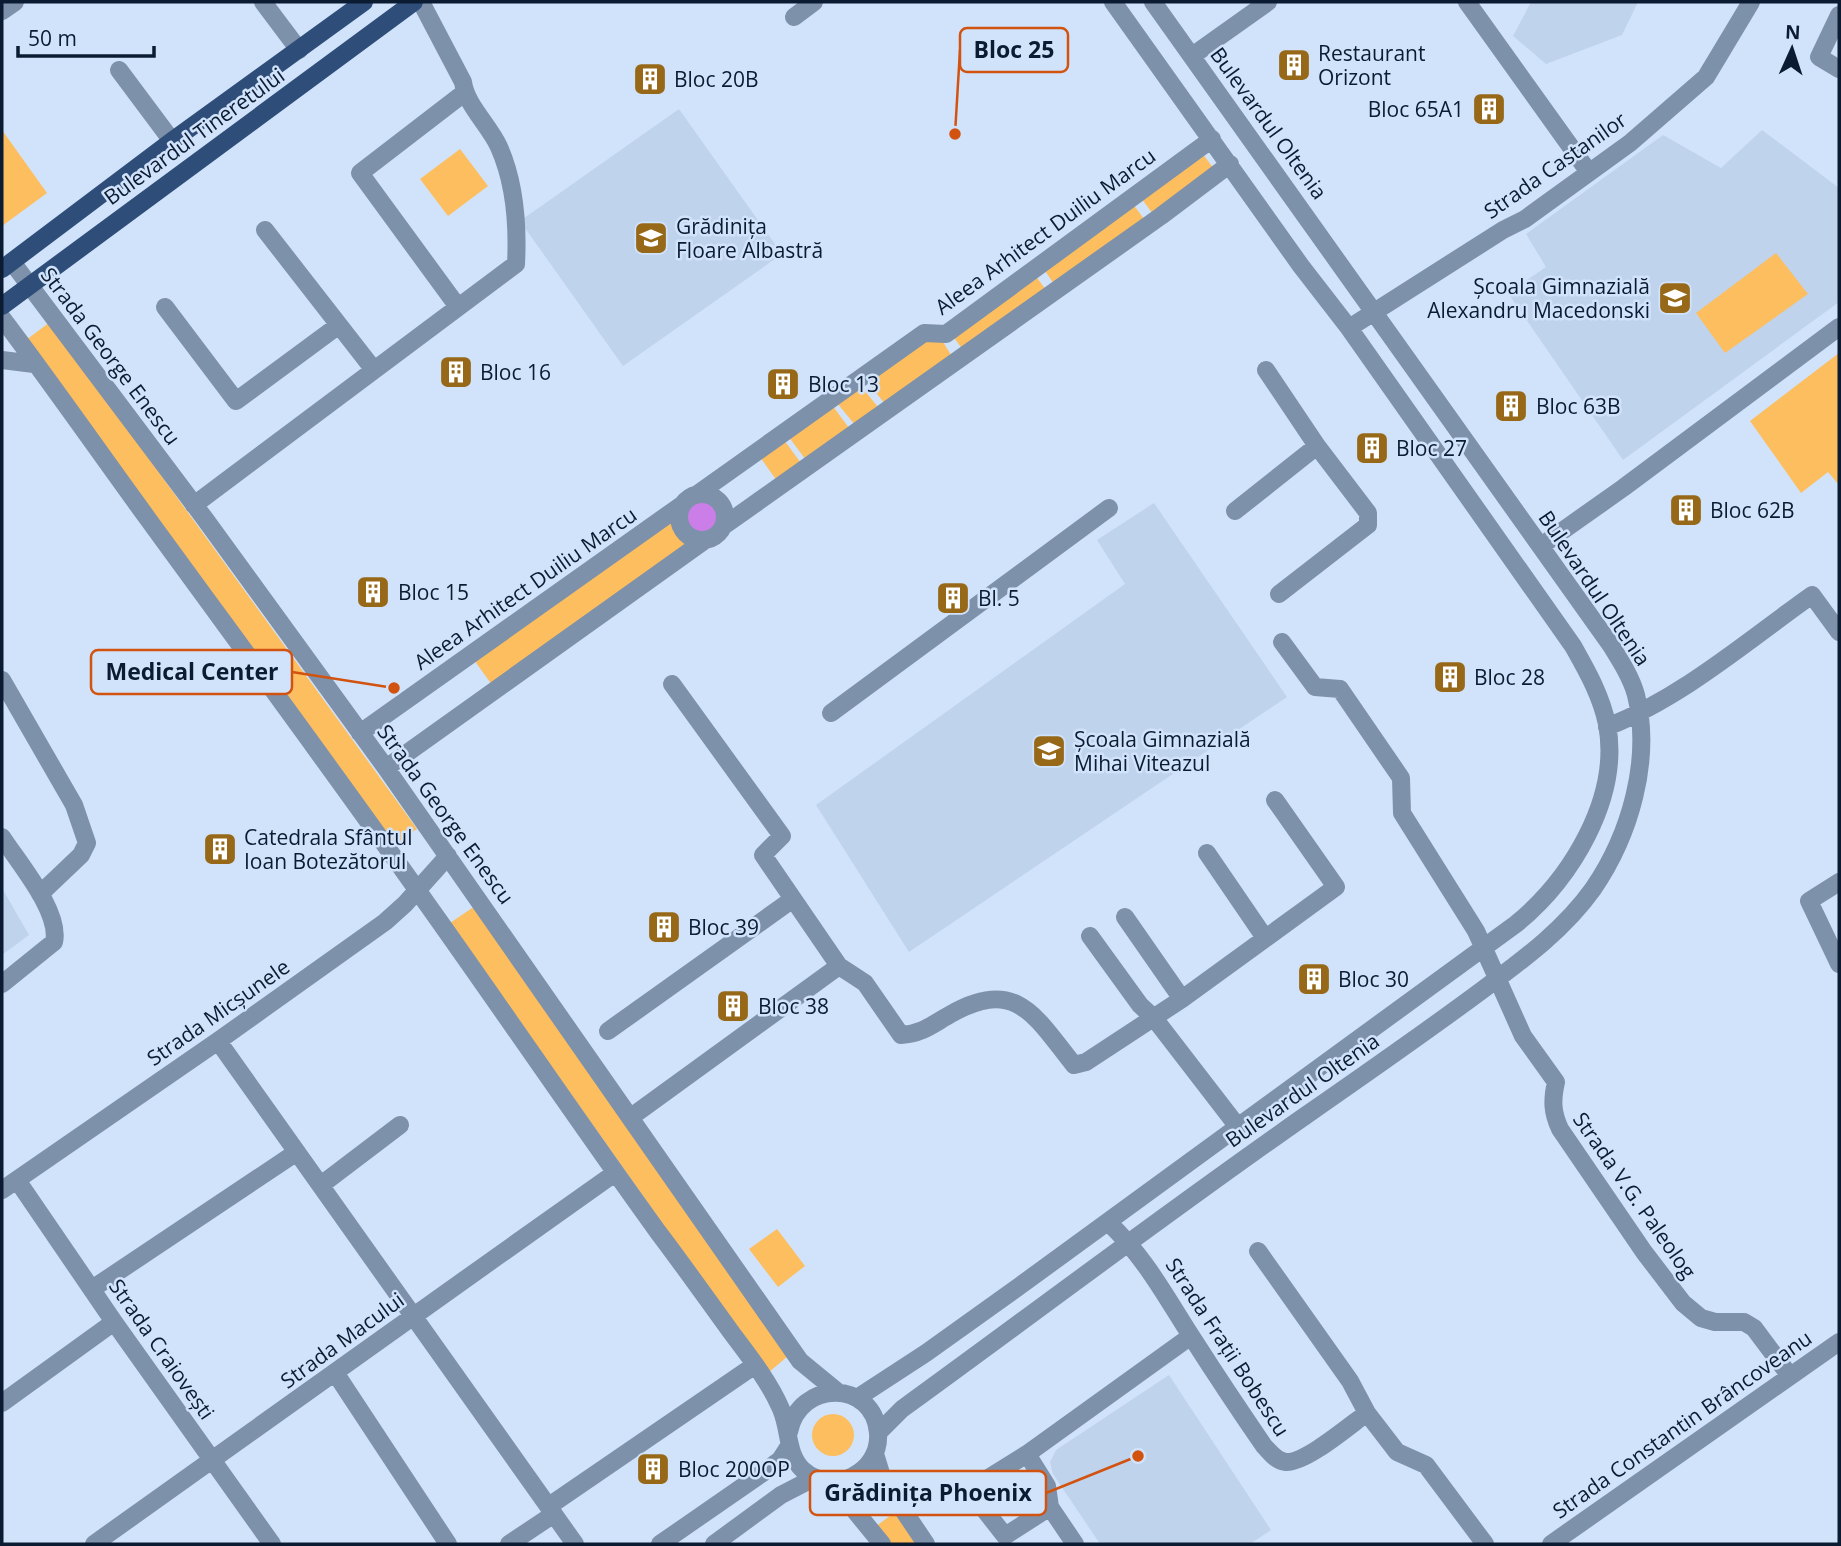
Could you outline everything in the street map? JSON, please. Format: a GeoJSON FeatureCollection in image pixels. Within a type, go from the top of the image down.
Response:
{"type":"FeatureCollection","features":[{"type":"Feature","properties":{"kind":"main road","name":"Bulevardul Tineretului"},"geometry":{"type":"LineString","coordinates":[[7,266],[172,141],[364,2]]}},
{"type":"Feature","properties":{"kind":"main road","name":"Bulevardul Tineretului"},"geometry":{"type":"LineString","coordinates":[[2,306],[414,2]]}},
{"type":"Feature","properties":{"kind":"street"},"geometry":{"type":"LineString","coordinates":[[2,11],[15,2]]}},
{"type":"Feature","properties":{"kind":"street"},"geometry":{"type":"LineString","coordinates":[[263,2],[299,50]]}},
{"type":"Feature","properties":{"kind":"street"},"geometry":{"type":"LineString","coordinates":[[194,505],[516,264],[518,233],[509,174],[490,132],[464,93],[463,82],[421,2]]}},
{"type":"Feature","properties":{"kind":"street"},"geometry":{"type":"LineString","coordinates":[[794,17],[814,2]]}},
{"type":"Feature","properties":{"kind":"street","name":"Bulevardul Oltenia"},"geometry":{"type":"LineString","coordinates":[[857,1398],[926,1353],[1108,1222],[1484,950],[1539,905],[1571,864],[1598,810],[1606,776],[1608,727],[1594,685],[1573,646],[1349,328],[1301,266],[1113,2]]}},
{"type":"Feature","properties":{"kind":"street","name":"Bulevardul Oltenia"},"geometry":{"type":"LineString","coordinates":[[878,1433],[902,1409],[1219,1176],[1496,980],[1550,937],[1575,912],[1606,867],[1634,799],[1640,746],[1639,715],[1636,694],[1626,670],[1541,546],[1153,2]]}},
{"type":"Feature","properties":{"kind":"street"},"geometry":{"type":"LineString","coordinates":[[1192,56],[1268,2]]}},
{"type":"Feature","properties":{"kind":"street"},"geometry":{"type":"LineString","coordinates":[[1467,2],[1588,171]]}},
{"type":"Feature","properties":{"kind":"street","name":"Strada Castanilor"},"geometry":{"type":"LineString","coordinates":[[1349,328],[1503,230],[1525,219],[1630,143],[1706,77],[1751,2]]}},
{"type":"Feature","properties":{"kind":"street"},"geometry":{"type":"LineString","coordinates":[[1839,15],[1819,57],[1839,69]]}},
{"type":"Feature","properties":{"kind":"street"},"geometry":{"type":"LineString","coordinates":[[119,70],[172,141]]}},
{"type":"Feature","properties":{"kind":"street"},"geometry":{"type":"LineString","coordinates":[[458,307],[360,173],[464,93]]}},
{"type":"Feature","properties":{"kind":"street","name":"Aleea Arhitect Duiliu Marcu"},"geometry":{"type":"LineString","coordinates":[[360,733],[924,333],[946,334],[1212,139]]}},
{"type":"Feature","properties":{"kind":"street"},"geometry":{"type":"LineString","coordinates":[[386,768],[705,541],[719,534],[725,524],[1161,216],[1230,164]]}},
{"type":"Feature","properties":{"kind":"street"},"geometry":{"type":"LineString","coordinates":[[265,230],[374,370]]}},
{"type":"Feature","properties":{"kind":"street","name":"Strada George Enescu"},"geometry":{"type":"LineString","coordinates":[[7,266],[30,285],[386,768],[800,1361],[839,1393]]}},
{"type":"Feature","properties":{"kind":"street"},"geometry":{"type":"LineString","coordinates":[[164,307],[236,401],[339,324]]}},
{"type":"Feature","properties":{"kind":"street"},"geometry":{"type":"LineString","coordinates":[[2,318],[418,890],[615,1173],[755,1365],[780,1406],[798,1465],[820,1479],[851,1506],[882,1544]]}},
{"type":"Feature","properties":{"kind":"street"},"geometry":{"type":"LineString","coordinates":[[1541,546],[1839,327]]}},
{"type":"Feature","properties":{"kind":"street"},"geometry":{"type":"LineString","coordinates":[[2,360],[34,363]]}},
{"type":"Feature","properties":{"kind":"street"},"geometry":{"type":"LineString","coordinates":[[1266,370],[1317,446],[1368,513],[1368,525],[1279,594]]}},
{"type":"Feature","properties":{"kind":"street"},"geometry":{"type":"LineString","coordinates":[[1235,511],[1317,446]]}},
{"type":"Feature","properties":{"kind":"street"},"geometry":{"type":"LineString","coordinates":[[705,541],[690,538],[681,527],[679,521],[689,499],[706,494],[719,500],[725,512],[725,524]]}},
{"type":"Feature","properties":{"kind":"street"},"geometry":{"type":"LineString","coordinates":[[831,713],[1109,508]]}},
{"type":"Feature","properties":{"kind":"street"},"geometry":{"type":"LineString","coordinates":[[1608,727],[1639,715],[1671,696],[1812,595],[1839,632]]}},
{"type":"Feature","properties":{"kind":"street","name":"Strada V.G. Paleolog"},"geometry":{"type":"LineString","coordinates":[[1282,642],[1315,687],[1340,689],[1401,778],[1402,813],[1476,931],[1523,1036],[1556,1082],[1552,1101],[1554,1117],[1560,1129],[1644,1252],[1683,1303],[1700,1318],[1715,1322],[1744,1322],[1754,1328],[1790,1376]]}},
{"type":"Feature","properties":{"kind":"street"},"geometry":{"type":"LineString","coordinates":[[2,680],[74,805],[87,843],[81,855],[40,894]]}},
{"type":"Feature","properties":{"kind":"street"},"geometry":{"type":"LineString","coordinates":[[672,684],[782,836],[763,855],[839,966],[865,983],[901,1035],[916,1034],[970,1003],[999,998],[1015,1002],[1032,1014],[1074,1065],[1086,1062],[1182,999],[1336,887],[1275,800]]}},
{"type":"Feature","properties":{"kind":"street"},"geometry":{"type":"LineString","coordinates":[[2,837],[40,894],[56,932],[54,942],[2,984]]}},
{"type":"Feature","properties":{"kind":"street"},"geometry":{"type":"LineString","coordinates":[[1207,853],[1265,938]]}},
{"type":"Feature","properties":{"kind":"street","name":"Strada Micșunele"},"geometry":{"type":"LineString","coordinates":[[2,1190],[384,922],[418,890],[448,856]]}},
{"type":"Feature","properties":{"kind":"street"},"geometry":{"type":"LineString","coordinates":[[1839,882],[1809,901],[1839,964]]}},
{"type":"Feature","properties":{"kind":"street"},"geometry":{"type":"LineString","coordinates":[[608,1031],[793,899]]}},
{"type":"Feature","properties":{"kind":"street"},"geometry":{"type":"LineString","coordinates":[[1125,917],[1182,999]]}},
{"type":"Feature","properties":{"kind":"street"},"geometry":{"type":"LineString","coordinates":[[1090,936],[1140,1005],[1154,1018],[1238,1127]]}},
{"type":"Feature","properties":{"kind":"street"},"geometry":{"type":"LineString","coordinates":[[631,1117],[839,966]]}},
{"type":"Feature","properties":{"kind":"street"},"geometry":{"type":"LineString","coordinates":[[218,1041],[575,1544]]}},
{"type":"Feature","properties":{"kind":"street"},"geometry":{"type":"LineString","coordinates":[[321,1185],[400,1125]]}},
{"type":"Feature","properties":{"kind":"street"},"geometry":{"type":"LineString","coordinates":[[92,1289],[297,1152]]}},
{"type":"Feature","properties":{"kind":"street","name":"Strada Macului"},"geometry":{"type":"LineString","coordinates":[[94,1544],[615,1173]]}},
{"type":"Feature","properties":{"kind":"street","name":"Strada Craiovești"},"geometry":{"type":"LineString","coordinates":[[17,1180],[272,1544]]}},
{"type":"Feature","properties":{"kind":"street"},"geometry":{"type":"LineString","coordinates":[[1108,1222],[1130,1244]]}},
{"type":"Feature","properties":{"kind":"street","name":"Strada Frații Bobescu"},"geometry":{"type":"LineString","coordinates":[[1130,1244],[1157,1280],[1264,1446],[1276,1459],[1288,1462],[1306,1456],[1367,1413]]}},
{"type":"Feature","properties":{"kind":"street"},"geometry":{"type":"LineString","coordinates":[[1258,1251],[1350,1381],[1367,1413],[1397,1452],[1426,1465],[1485,1544]]}},
{"type":"Feature","properties":{"kind":"street"},"geometry":{"type":"LineString","coordinates":[[2,1404],[114,1322]]}},
{"type":"Feature","properties":{"kind":"street"},"geometry":{"type":"LineString","coordinates":[[1050,1507],[1005,1536],[976,1499],[978,1490],[987,1479],[1027,1454],[1191,1336]]}},
{"type":"Feature","properties":{"kind":"street","name":"Strada Constantin Brâncoveanu"},"geometry":{"type":"LineString","coordinates":[[1551,1544],[1839,1342]]}},
{"type":"Feature","properties":{"kind":"street"},"geometry":{"type":"LineString","coordinates":[[509,1544],[551,1510],[755,1365]]}},
{"type":"Feature","properties":{"kind":"street"},"geometry":{"type":"LineString","coordinates":[[336,1374],[448,1544]]}},
{"type":"Feature","properties":{"kind":"street"},"geometry":{"type":"LineString","coordinates":[[660,1544],[780,1460],[789,1439],[795,1413],[810,1399],[829,1392],[857,1398],[873,1416],[878,1433],[875,1454],[870,1463],[855,1476],[836,1482],[820,1479],[799,1484],[713,1544]]}},
{"type":"Feature","properties":{"kind":"street"},"geometry":{"type":"LineString","coordinates":[[875,1454],[883,1480],[926,1544]]}},
{"type":"Feature","properties":{"kind":"street"},"geometry":{"type":"LineString","coordinates":[[1027,1454],[1047,1486],[1050,1507],[1075,1544]]}},
{"type":"Feature","properties":{"kind":"shaded area"},"geometry":{"type":"Polygon","coordinates":[[[1531,2],[1638,2],[1622,35],[1546,64],[1513,36],[1531,2]]]}},
{"type":"Feature","properties":{"kind":"shaded area","name":"Grădinița Floare Albastră"},"geometry":{"type":"Polygon","coordinates":[[[679,109],[782,254],[623,366],[520,221],[679,109]]]}},
{"type":"Feature","properties":{"kind":"shaded area"},"geometry":{"type":"Polygon","coordinates":[[[2,130],[47,193],[2,226],[2,130]]]}},
{"type":"Feature","properties":{"kind":"shaded area","name":"Școala Gimnazială Alexandru Macedonski"},"geometry":{"type":"Polygon","coordinates":[[[1762,130],[1839,188],[1839,302],[1623,460],[1508,293],[1546,267],[1526,234],[1663,135],[1721,168],[1762,130]]]}},
{"type":"Feature","properties":{"kind":"shaded area"},"geometry":{"type":"Polygon","coordinates":[[[460,149],[488,186],[448,216],[420,179],[460,149]]]}},
{"type":"Feature","properties":{"kind":"shaded area"},"geometry":{"type":"Polygon","coordinates":[[[1202,153],[1214,169],[1153,214],[1141,198],[1202,153]]]}},
{"type":"Feature","properties":{"kind":"shaded area"},"geometry":{"type":"Polygon","coordinates":[[[1133,204],[1144,219],[1054,284],[1043,268],[1133,204]]]}},
{"type":"Feature","properties":{"kind":"shaded area"},"geometry":{"type":"Polygon","coordinates":[[[1776,253],[1808,294],[1725,353],[1696,313],[1776,253]]]}},
{"type":"Feature","properties":{"kind":"shaded area"},"geometry":{"type":"Polygon","coordinates":[[[1035,275],[1046,290],[963,350],[952,335],[1035,275]]]}},
{"type":"Feature","properties":{"kind":"shaded area"},"geometry":{"type":"Polygon","coordinates":[[[50,322],[417,829],[393,846],[26,340],[50,322]]]}},
{"type":"Feature","properties":{"kind":"shaded area"},"geometry":{"type":"Polygon","coordinates":[[[925,337],[940,337],[951,355],[885,404],[866,380],[925,337]]]}},
{"type":"Feature","properties":{"kind":"shaded area"},"geometry":{"type":"Polygon","coordinates":[[[1839,353],[1839,485],[1828,472],[1801,493],[1750,421],[1839,353]]]}},
{"type":"Feature","properties":{"kind":"shaded area"},"geometry":{"type":"Polygon","coordinates":[[[860,385],[878,407],[855,425],[837,403],[860,385]]]}},
{"type":"Feature","properties":{"kind":"shaded area"},"geometry":{"type":"Polygon","coordinates":[[[832,405],[849,428],[806,460],[788,436],[832,405]]]}},
{"type":"Feature","properties":{"kind":"shaded area"},"geometry":{"type":"Polygon","coordinates":[[[784,440],[801,463],[777,481],[760,457],[784,440]]]}},
{"type":"Feature","properties":{"kind":"shaded area"},"geometry":{"type":"Polygon","coordinates":[[[703,502],[714,507],[719,518],[714,529],[703,534],[692,529],[687,518],[692,507],[703,502]]]}},
{"type":"Feature","properties":{"kind":"shaded area","name":"Școala Gimnazială Mihai Viteazul"},"geometry":{"type":"Polygon","coordinates":[[[1154,503],[1287,697],[909,952],[816,805],[1125,584],[1097,540],[1154,503]]]}},
{"type":"Feature","properties":{"kind":"shaded area"},"geometry":{"type":"Polygon","coordinates":[[[669,521],[687,546],[492,685],[474,660],[669,521]]]}},
{"type":"Feature","properties":{"kind":"shaded area"},"geometry":{"type":"Polygon","coordinates":[[[2,888],[29,935],[2,955],[2,888]]]}},
{"type":"Feature","properties":{"kind":"shaded area"},"geometry":{"type":"Polygon","coordinates":[[[475,906],[788,1356],[768,1373],[450,923],[475,906]]]}},
{"type":"Feature","properties":{"kind":"shaded area"},"geometry":{"type":"Polygon","coordinates":[[[777,1229],[805,1266],[778,1287],[749,1249],[777,1229]]]}},
{"type":"Feature","properties":{"kind":"shaded area"},"geometry":{"type":"Polygon","coordinates":[[[1169,1375],[1271,1530],[1250,1544],[1100,1544],[1053,1474],[1050,1462],[1056,1450],[1169,1375]]]}},
{"type":"Feature","properties":{"kind":"shaded area"},"geometry":{"type":"Polygon","coordinates":[[[833,1414],[848,1420],[854,1435],[848,1450],[833,1456],[818,1450],[812,1435],[818,1420],[833,1414]]]}},
{"type":"Feature","properties":{"kind":"shaded area"},"geometry":{"type":"Polygon","coordinates":[[[899,1509],[924,1544],[888,1544],[875,1527],[899,1509]]]}},
{"type":"Feature","properties":{"kind":"place","name":"Restaurant Orizont"},"geometry":{"type":"Point","coordinates":[1294,65]}},
{"type":"Feature","properties":{"kind":"place","name":"Bloc 20B"},"geometry":{"type":"Point","coordinates":[650,79]}},
{"type":"Feature","properties":{"kind":"place","name":"Bloc 65A1"},"geometry":{"type":"Point","coordinates":[1489,109]}},
{"type":"Feature","properties":{"kind":"place","name":"Bloc 25"},"geometry":{"type":"Point","coordinates":[955,134]}},
{"type":"Feature","properties":{"kind":"place","name":"Grădinița Floare Albastră"},"geometry":{"type":"Point","coordinates":[651,238]}},
{"type":"Feature","properties":{"kind":"place","name":"Școala Gimnazială Alexandru Macedonski"},"geometry":{"type":"Point","coordinates":[1675,298]}},
{"type":"Feature","properties":{"kind":"place","name":"Bloc 16"},"geometry":{"type":"Point","coordinates":[456,372]}},
{"type":"Feature","properties":{"kind":"place","name":"Bloc 13"},"geometry":{"type":"Point","coordinates":[783,384]}},
{"type":"Feature","properties":{"kind":"place","name":"Bloc 63B"},"geometry":{"type":"Point","coordinates":[1511,406]}},
{"type":"Feature","properties":{"kind":"place","name":"Bloc 27"},"geometry":{"type":"Point","coordinates":[1372,448]}},
{"type":"Feature","properties":{"kind":"place","name":"Bloc 62B"},"geometry":{"type":"Point","coordinates":[1686,510]}},
{"type":"Feature","properties":{"kind":"place","name":"Bloc 15"},"geometry":{"type":"Point","coordinates":[373,592]}},
{"type":"Feature","properties":{"kind":"place","name":"Bl. 5"},"geometry":{"type":"Point","coordinates":[953,598]}},
{"type":"Feature","properties":{"kind":"place","name":"Bloc 28"},"geometry":{"type":"Point","coordinates":[1450,677]}},
{"type":"Feature","properties":{"kind":"place","name":"Medical Center"},"geometry":{"type":"Point","coordinates":[394,688]}},
{"type":"Feature","properties":{"kind":"place","name":"Școala Gimnazială Mihai Viteazul"},"geometry":{"type":"Point","coordinates":[1049,751]}},
{"type":"Feature","properties":{"kind":"place","name":"Catedrala Sfântul Ioan Botezătorul"},"geometry":{"type":"Point","coordinates":[220,849]}},
{"type":"Feature","properties":{"kind":"place","name":"Bloc 39"},"geometry":{"type":"Point","coordinates":[664,927]}},
{"type":"Feature","properties":{"kind":"place","name":"Bloc 30"},"geometry":{"type":"Point","coordinates":[1314,979]}},
{"type":"Feature","properties":{"kind":"place","name":"Bloc 38"},"geometry":{"type":"Point","coordinates":[733,1006]}},
{"type":"Feature","properties":{"kind":"place","name":"Grădinița Phoenix"},"geometry":{"type":"Point","coordinates":[1138,1456]}},
{"type":"Feature","properties":{"kind":"place","name":"Bloc 200OP"},"geometry":{"type":"Point","coordinates":[653,1469]}}]}
